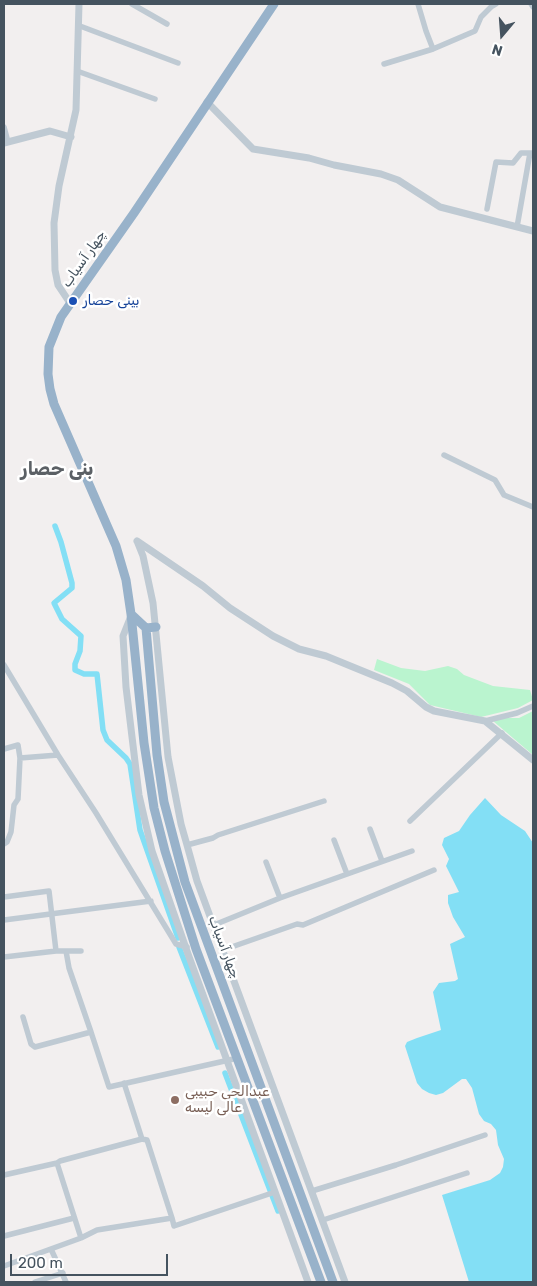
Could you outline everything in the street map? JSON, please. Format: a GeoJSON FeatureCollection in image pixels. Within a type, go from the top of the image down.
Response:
{"type":"FeatureCollection","features":[{"type":"Feature","properties":{"kind":"highway","name":"چهار آسیاب"},"geometry":{"type":"LineString","coordinates":[[273,5],[134,213],[70,303],[57,325],[49,347],[48,374],[50,389],[62,421],[116,546],[126,580],[144,743],[154,808],[165,851],[196,949],[321,1282]]}},
{"type":"Feature","properties":{"kind":"highway"},"geometry":{"type":"LineString","coordinates":[[131,614],[146,628],[156,627]]}},
{"type":"Feature","properties":{"kind":"highway","name":"چهار آسیاب"},"geometry":{"type":"LineString","coordinates":[[146,628],[158,765],[164,802],[185,882],[333,1282]]}},
{"type":"Feature","properties":{"kind":"street"},"geometry":{"type":"LineString","coordinates":[[70,303],[58,286],[54,250],[55,205],[76,110],[80,26],[79,4]]}},
{"type":"Feature","properties":{"kind":"street"},"geometry":{"type":"LineString","coordinates":[[132,4],[167,24]]}},
{"type":"Feature","properties":{"kind":"street"},"geometry":{"type":"LineString","coordinates":[[418,4],[433,49]]}},
{"type":"Feature","properties":{"kind":"street"},"geometry":{"type":"LineString","coordinates":[[384,64],[433,49],[475,31],[481,17],[491,6],[496,4]]}},
{"type":"Feature","properties":{"kind":"street"},"geometry":{"type":"LineString","coordinates":[[531,4],[533,8]]}},
{"type":"Feature","properties":{"kind":"street"},"geometry":{"type":"LineString","coordinates":[[80,26],[178,63]]}},
{"type":"Feature","properties":{"kind":"street"},"geometry":{"type":"LineString","coordinates":[[77,72],[155,99]]}},
{"type":"Feature","properties":{"kind":"street"},"geometry":{"type":"LineString","coordinates":[[207,102],[253,149],[309,158],[381,174],[398,180],[440,206],[533,231]]}},
{"type":"Feature","properties":{"kind":"street"},"geometry":{"type":"LineString","coordinates":[[4,127],[6,142],[50,131],[71,137]]}},
{"type":"Feature","properties":{"kind":"street"},"geometry":{"type":"LineString","coordinates":[[487,209],[496,162],[513,163],[521,153],[532,153],[516,227]]}},
{"type":"Feature","properties":{"kind":"street"},"geometry":{"type":"LineString","coordinates":[[444,455],[496,480],[504,495],[533,507]]}},
{"type":"Feature","properties":{"kind":"street"},"geometry":{"type":"LineString","coordinates":[[345,1282],[197,881],[181,824],[168,757],[153,603],[143,556],[138,542],[203,586],[230,608],[273,636],[299,649],[326,656],[392,683],[407,691],[426,707],[434,711],[485,720],[517,713],[533,706]]}},
{"type":"Feature","properties":{"kind":"street"},"geometry":{"type":"LineString","coordinates":[[131,614],[123,636],[127,696],[139,794],[152,851],[272,1192],[308,1282]]}},
{"type":"Feature","properties":{"kind":"street"},"geometry":{"type":"LineString","coordinates":[[4,665],[176,944],[196,949]]}},
{"type":"Feature","properties":{"kind":"street"},"geometry":{"type":"LineString","coordinates":[[485,720],[533,760]]}},
{"type":"Feature","properties":{"kind":"street"},"geometry":{"type":"LineString","coordinates":[[410,821],[502,734]]}},
{"type":"Feature","properties":{"kind":"street"},"geometry":{"type":"LineString","coordinates":[[4,749],[18,744],[20,758],[18,799],[14,805],[11,832],[7,842],[4,844]]}},
{"type":"Feature","properties":{"kind":"street"},"geometry":{"type":"LineString","coordinates":[[20,758],[58,755]]}},
{"type":"Feature","properties":{"kind":"street"},"geometry":{"type":"LineString","coordinates":[[187,845],[324,800]]}},
{"type":"Feature","properties":{"kind":"street"},"geometry":{"type":"LineString","coordinates":[[370,829],[382,861]]}},
{"type":"Feature","properties":{"kind":"street"},"geometry":{"type":"LineString","coordinates":[[334,840],[347,874]]}},
{"type":"Feature","properties":{"kind":"street"},"geometry":{"type":"LineString","coordinates":[[214,925],[280,898],[412,851]]}},
{"type":"Feature","properties":{"kind":"street"},"geometry":{"type":"LineString","coordinates":[[266,862],[280,898]]}},
{"type":"Feature","properties":{"kind":"street"},"geometry":{"type":"LineString","coordinates":[[223,950],[296,924],[303,925],[434,870]]}},
{"type":"Feature","properties":{"kind":"street"},"geometry":{"type":"LineString","coordinates":[[4,897],[49,891],[56,951]]}},
{"type":"Feature","properties":{"kind":"street"},"geometry":{"type":"LineString","coordinates":[[4,920],[151,901]]}},
{"type":"Feature","properties":{"kind":"street"},"geometry":{"type":"LineString","coordinates":[[4,957],[56,951],[81,951]]}},
{"type":"Feature","properties":{"kind":"street"},"geometry":{"type":"LineString","coordinates":[[66,951],[69,968],[109,1087],[238,1058]]}},
{"type":"Feature","properties":{"kind":"street"},"geometry":{"type":"LineString","coordinates":[[23,1017],[31,1044],[35,1048],[91,1032]]}},
{"type":"Feature","properties":{"kind":"street"},"geometry":{"type":"LineString","coordinates":[[124,1083],[142,1139]]}},
{"type":"Feature","properties":{"kind":"street"},"geometry":{"type":"LineString","coordinates":[[312,1191],[485,1135]]}},
{"type":"Feature","properties":{"kind":"street"},"geometry":{"type":"LineString","coordinates":[[4,1176],[142,1139],[147,1140],[174,1226],[272,1192]]}},
{"type":"Feature","properties":{"kind":"street"},"geometry":{"type":"LineString","coordinates":[[57,1163],[81,1238]]}},
{"type":"Feature","properties":{"kind":"street"},"geometry":{"type":"LineString","coordinates":[[323,1220],[467,1172]]}},
{"type":"Feature","properties":{"kind":"street"},"geometry":{"type":"LineString","coordinates":[[4,1236],[74,1218]]}},
{"type":"Feature","properties":{"kind":"street"},"geometry":{"type":"LineString","coordinates":[[4,1266],[98,1230],[172,1218]]}},
{"type":"Feature","properties":{"kind":"street"},"geometry":{"type":"LineString","coordinates":[[51,1249],[66,1282]]}},
{"type":"Feature","properties":{"kind":"street"},"geometry":{"type":"LineString","coordinates":[[35,1282],[63,1272]]}},
{"type":"Feature","properties":{"kind":"green space"},"geometry":{"type":"Polygon","coordinates":[[[377,659],[401,668],[425,671],[448,666],[457,669],[464,675],[493,686],[530,690],[533,700],[518,708],[481,717],[430,705],[409,684],[374,670],[377,659]]]}},
{"type":"Feature","properties":{"kind":"green space"},"geometry":{"type":"Polygon","coordinates":[[[533,711],[533,755],[493,721],[504,718],[519,718],[533,711]]]}},
{"type":"Feature","properties":{"kind":"water"},"geometry":{"type":"Polygon","coordinates":[[[485,798],[501,815],[525,831],[533,843],[533,1282],[469,1282],[442,1195],[490,1180],[500,1173],[504,1159],[498,1145],[496,1130],[491,1124],[484,1121],[479,1114],[472,1088],[466,1079],[462,1079],[443,1093],[436,1095],[429,1093],[417,1083],[405,1046],[407,1042],[441,1030],[433,992],[439,983],[458,979],[450,944],[465,937],[453,917],[448,903],[448,895],[459,892],[446,866],[449,859],[442,845],[444,838],[459,831],[485,798]]]}},
{"type":"Feature","properties":{"kind":"waterway"},"geometry":{"type":"LineString","coordinates":[[55,526],[61,542],[72,588],[54,603],[62,619],[81,636],[80,651],[75,664],[75,670],[84,674],[97,674],[103,730],[107,740],[130,764],[140,830],[178,938]]}},
{"type":"Feature","properties":{"kind":"waterway"},"geometry":{"type":"LineString","coordinates":[[179,947],[218,1047]]}},
{"type":"Feature","properties":{"kind":"waterway"},"geometry":{"type":"LineString","coordinates":[[225,1073],[278,1211]]}},
{"type":"Feature","properties":{"kind":"place","name":"بینی حصار"},"geometry":{"type":"Point","coordinates":[73,301]}},
{"type":"Feature","properties":{"kind":"place","name":"عبدالحی حبیبی عالی لیسه"},"geometry":{"type":"Point","coordinates":[175,1100]}},
{"type":"Feature","properties":{"kind":"district","name":"بنی حصار"},"geometry":{"type":"Point","coordinates":[57,470]}}]}
